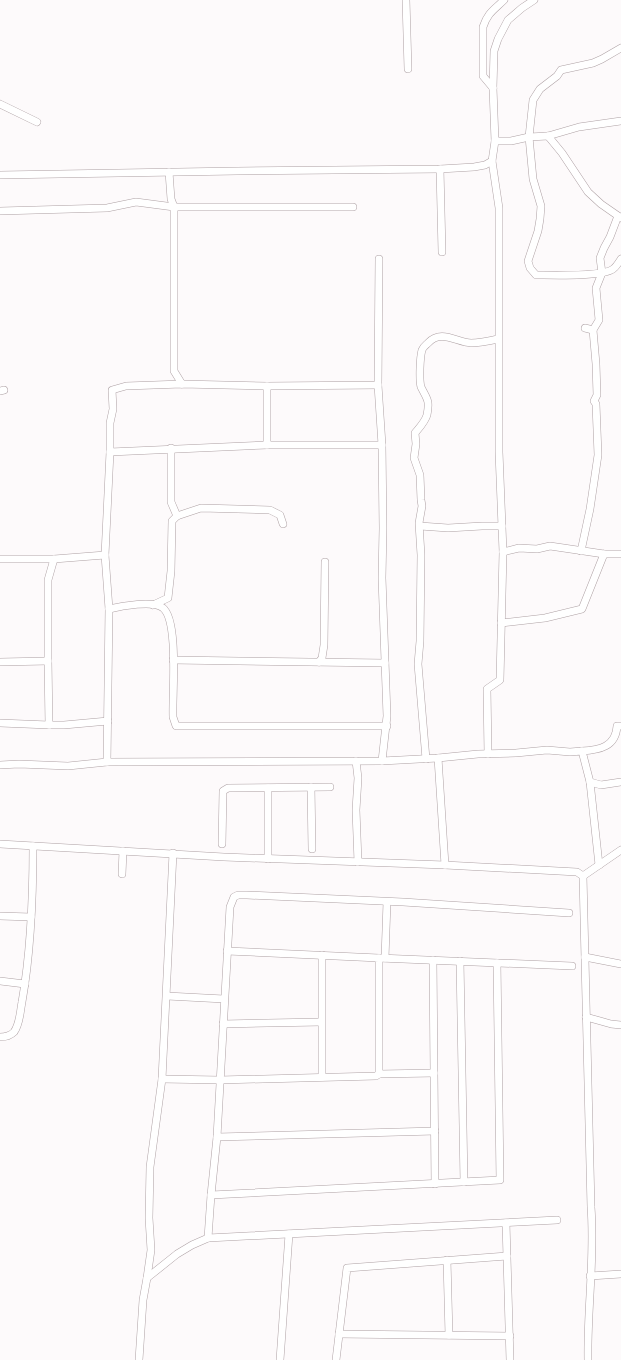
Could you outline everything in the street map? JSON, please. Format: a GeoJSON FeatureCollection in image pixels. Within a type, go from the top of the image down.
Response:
{"type":"FeatureCollection","features":[{"type":"Feature","properties":{"kind":"street"},"geometry":{"type":"LineString","coordinates":[[406,0],[408,69]]}},
{"type":"Feature","properties":{"kind":"street"},"geometry":{"type":"LineString","coordinates":[[493,88],[483,76],[483,27],[492,10],[504,0]]}},
{"type":"Feature","properties":{"kind":"street"},"geometry":{"type":"LineString","coordinates":[[488,754],[487,689],[500,680],[503,552],[499,452],[499,208],[492,161],[495,141],[493,88],[494,51],[498,39],[508,20],[534,0]]}},
{"type":"Feature","properties":{"kind":"street"},"geometry":{"type":"LineString","coordinates":[[621,48],[602,60],[561,70],[557,76],[540,89],[533,100],[529,137],[533,179],[540,206],[538,231],[528,261],[530,268],[536,275],[602,273],[613,269],[621,259]]}},
{"type":"Feature","properties":{"kind":"street"},"geometry":{"type":"LineString","coordinates":[[0,104],[37,122]]}},
{"type":"Feature","properties":{"kind":"street"},"geometry":{"type":"LineString","coordinates":[[495,141],[511,141],[529,137],[548,136],[579,127],[621,121]]}},
{"type":"Feature","properties":{"kind":"street"},"geometry":{"type":"LineString","coordinates":[[548,136],[562,153],[588,192],[601,204],[620,217],[600,258],[602,273],[596,288],[599,320],[593,330],[597,395],[594,401],[596,404],[598,455],[590,509],[581,551]]}},
{"type":"Feature","properties":{"kind":"street"},"geometry":{"type":"LineString","coordinates":[[0,175],[440,169],[474,167],[485,165],[492,161]]}},
{"type":"Feature","properties":{"kind":"street"},"geometry":{"type":"LineString","coordinates":[[440,169],[442,252]]}},
{"type":"Feature","properties":{"kind":"street"},"geometry":{"type":"LineString","coordinates":[[169,172],[171,199],[174,207],[174,371],[182,384]]}},
{"type":"Feature","properties":{"kind":"street"},"geometry":{"type":"LineString","coordinates":[[0,211],[108,208],[136,202],[174,207],[353,207]]}},
{"type":"Feature","properties":{"kind":"street"},"geometry":{"type":"LineString","coordinates":[[378,259],[378,385],[382,445],[382,578],[388,716],[382,761]]}},
{"type":"Feature","properties":{"kind":"street"},"geometry":{"type":"LineString","coordinates":[[585,328],[593,330]]}},
{"type":"Feature","properties":{"kind":"street"},"geometry":{"type":"LineString","coordinates":[[426,759],[418,664],[420,641],[420,526],[422,506],[420,475],[414,458],[416,444],[415,433],[424,421],[427,414],[428,399],[421,385],[420,359],[422,349],[429,341],[436,337],[449,336],[469,342],[480,343],[498,339]]}},
{"type":"Feature","properties":{"kind":"street"},"geometry":{"type":"LineString","coordinates":[[107,762],[109,608],[105,555],[110,423],[113,409],[112,390],[126,386],[182,384],[267,386],[378,385]]}},
{"type":"Feature","properties":{"kind":"street"},"geometry":{"type":"LineString","coordinates":[[267,386],[267,445]]}},
{"type":"Feature","properties":{"kind":"street"},"geometry":{"type":"LineString","coordinates":[[110,452],[171,448],[267,445],[382,445]]}},
{"type":"Feature","properties":{"kind":"street"},"geometry":{"type":"LineString","coordinates":[[171,448],[171,502],[177,516]]}},
{"type":"Feature","properties":{"kind":"street"},"geometry":{"type":"LineString","coordinates":[[153,605],[168,598],[171,571],[172,521],[177,516],[201,508],[270,510],[280,514],[283,524]]}},
{"type":"Feature","properties":{"kind":"street"},"geometry":{"type":"LineString","coordinates":[[420,526],[448,528],[502,526]]}},
{"type":"Feature","properties":{"kind":"street"},"geometry":{"type":"LineString","coordinates":[[503,552],[519,548],[537,549],[550,546],[604,554],[621,554]]}},
{"type":"Feature","properties":{"kind":"street"},"geometry":{"type":"LineString","coordinates":[[501,623],[545,618],[582,609],[604,554]]}},
{"type":"Feature","properties":{"kind":"street"},"geometry":{"type":"LineString","coordinates":[[0,559],[54,559],[105,555]]}},
{"type":"Feature","properties":{"kind":"street"},"geometry":{"type":"LineString","coordinates":[[49,725],[48,580],[54,559]]}},
{"type":"Feature","properties":{"kind":"street"},"geometry":{"type":"LineString","coordinates":[[320,662],[324,645],[325,562]]}},
{"type":"Feature","properties":{"kind":"street"},"geometry":{"type":"LineString","coordinates":[[109,608],[128,604],[153,605],[163,607],[167,613],[171,624],[173,660],[173,717],[176,726],[387,726]]}},
{"type":"Feature","properties":{"kind":"street"},"geometry":{"type":"LineString","coordinates":[[173,660],[385,663]]}},
{"type":"Feature","properties":{"kind":"street"},"geometry":{"type":"LineString","coordinates":[[0,662],[48,661]]}},
{"type":"Feature","properties":{"kind":"street"},"geometry":{"type":"LineString","coordinates":[[0,723],[64,725],[108,721]]}},
{"type":"Feature","properties":{"kind":"street"},"geometry":{"type":"LineString","coordinates":[[0,765],[19,764],[68,766],[107,762],[382,761],[547,750],[570,752],[596,750],[610,744],[617,732],[617,726],[621,726]]}},
{"type":"Feature","properties":{"kind":"street"},"geometry":{"type":"LineString","coordinates":[[582,751],[590,782],[599,865]]}},
{"type":"Feature","properties":{"kind":"street"},"geometry":{"type":"LineString","coordinates":[[438,758],[445,865]]}},
{"type":"Feature","properties":{"kind":"street"},"geometry":{"type":"LineString","coordinates":[[356,761],[358,778],[356,810],[358,862]]}},
{"type":"Feature","properties":{"kind":"street"},"geometry":{"type":"LineString","coordinates":[[590,782],[601,785],[621,782]]}},
{"type":"Feature","properties":{"kind":"street"},"geometry":{"type":"LineString","coordinates":[[311,787],[312,850]]}},
{"type":"Feature","properties":{"kind":"street"},"geometry":{"type":"LineString","coordinates":[[222,844],[223,791],[228,788],[330,787]]}},
{"type":"Feature","properties":{"kind":"street"},"geometry":{"type":"LineString","coordinates":[[268,788],[268,859]]}},
{"type":"Feature","properties":{"kind":"street"},"geometry":{"type":"LineString","coordinates":[[0,844],[123,852],[173,853],[268,859],[445,865],[577,872],[583,876]]}},
{"type":"Feature","properties":{"kind":"street"},"geometry":{"type":"LineString","coordinates":[[0,1037],[14,1032],[18,1024],[25,984],[31,917],[33,846]]}},
{"type":"Feature","properties":{"kind":"street"},"geometry":{"type":"LineString","coordinates":[[583,876],[621,850]]}},
{"type":"Feature","properties":{"kind":"street"},"geometry":{"type":"LineString","coordinates":[[122,874],[123,852]]}},
{"type":"Feature","properties":{"kind":"street"},"geometry":{"type":"LineString","coordinates":[[139,1360],[142,1300],[151,1250],[149,1218],[150,1167],[162,1079],[173,853]]}},
{"type":"Feature","properties":{"kind":"street"},"geometry":{"type":"LineString","coordinates":[[583,876],[591,1207],[593,1232],[590,1276],[588,1360]]}},
{"type":"Feature","properties":{"kind":"street"},"geometry":{"type":"LineString","coordinates":[[208,1238],[217,1137],[227,951],[231,902],[234,897],[238,895],[387,902],[569,913]]}},
{"type":"Feature","properties":{"kind":"street"},"geometry":{"type":"LineString","coordinates":[[379,1074],[382,958],[387,902]]}},
{"type":"Feature","properties":{"kind":"street"},"geometry":{"type":"LineString","coordinates":[[0,916],[31,917]]}},
{"type":"Feature","properties":{"kind":"street"},"geometry":{"type":"LineString","coordinates":[[227,951],[572,966]]}},
{"type":"Feature","properties":{"kind":"street"},"geometry":{"type":"LineString","coordinates":[[322,955],[322,1077]]}},
{"type":"Feature","properties":{"kind":"street"},"geometry":{"type":"LineString","coordinates":[[585,957],[621,964]]}},
{"type":"Feature","properties":{"kind":"street"},"geometry":{"type":"LineString","coordinates":[[433,960],[435,1184]]}},
{"type":"Feature","properties":{"kind":"street"},"geometry":{"type":"LineString","coordinates":[[460,961],[464,1182]]}},
{"type":"Feature","properties":{"kind":"street"},"geometry":{"type":"LineString","coordinates":[[211,1195],[500,1180],[497,963]]}},
{"type":"Feature","properties":{"kind":"street"},"geometry":{"type":"LineString","coordinates":[[0,981],[25,984]]}},
{"type":"Feature","properties":{"kind":"street"},"geometry":{"type":"LineString","coordinates":[[167,996],[224,999]]}},
{"type":"Feature","properties":{"kind":"street"},"geometry":{"type":"LineString","coordinates":[[586,1017],[621,1025]]}},
{"type":"Feature","properties":{"kind":"street"},"geometry":{"type":"LineString","coordinates":[[223,1024],[321,1022]]}},
{"type":"Feature","properties":{"kind":"street"},"geometry":{"type":"LineString","coordinates":[[162,1079],[220,1080],[434,1073]]}},
{"type":"Feature","properties":{"kind":"street"},"geometry":{"type":"LineString","coordinates":[[217,1137],[435,1131]]}},
{"type":"Feature","properties":{"kind":"street"},"geometry":{"type":"LineString","coordinates":[[147,1278],[177,1254],[208,1238],[557,1220]]}},
{"type":"Feature","properties":{"kind":"street"},"geometry":{"type":"LineString","coordinates":[[506,1223],[510,1360]]}},
{"type":"Feature","properties":{"kind":"street"},"geometry":{"type":"LineString","coordinates":[[280,1360],[289,1234]]}},
{"type":"Feature","properties":{"kind":"street"},"geometry":{"type":"LineString","coordinates":[[336,1360],[347,1268],[507,1256]]}},
{"type":"Feature","properties":{"kind":"street"},"geometry":{"type":"LineString","coordinates":[[447,1260],[449,1335]]}},
{"type":"Feature","properties":{"kind":"street"},"geometry":{"type":"LineString","coordinates":[[590,1276],[621,1274]]}},
{"type":"Feature","properties":{"kind":"street"},"geometry":{"type":"LineString","coordinates":[[339,1334],[510,1336]]}}]}
